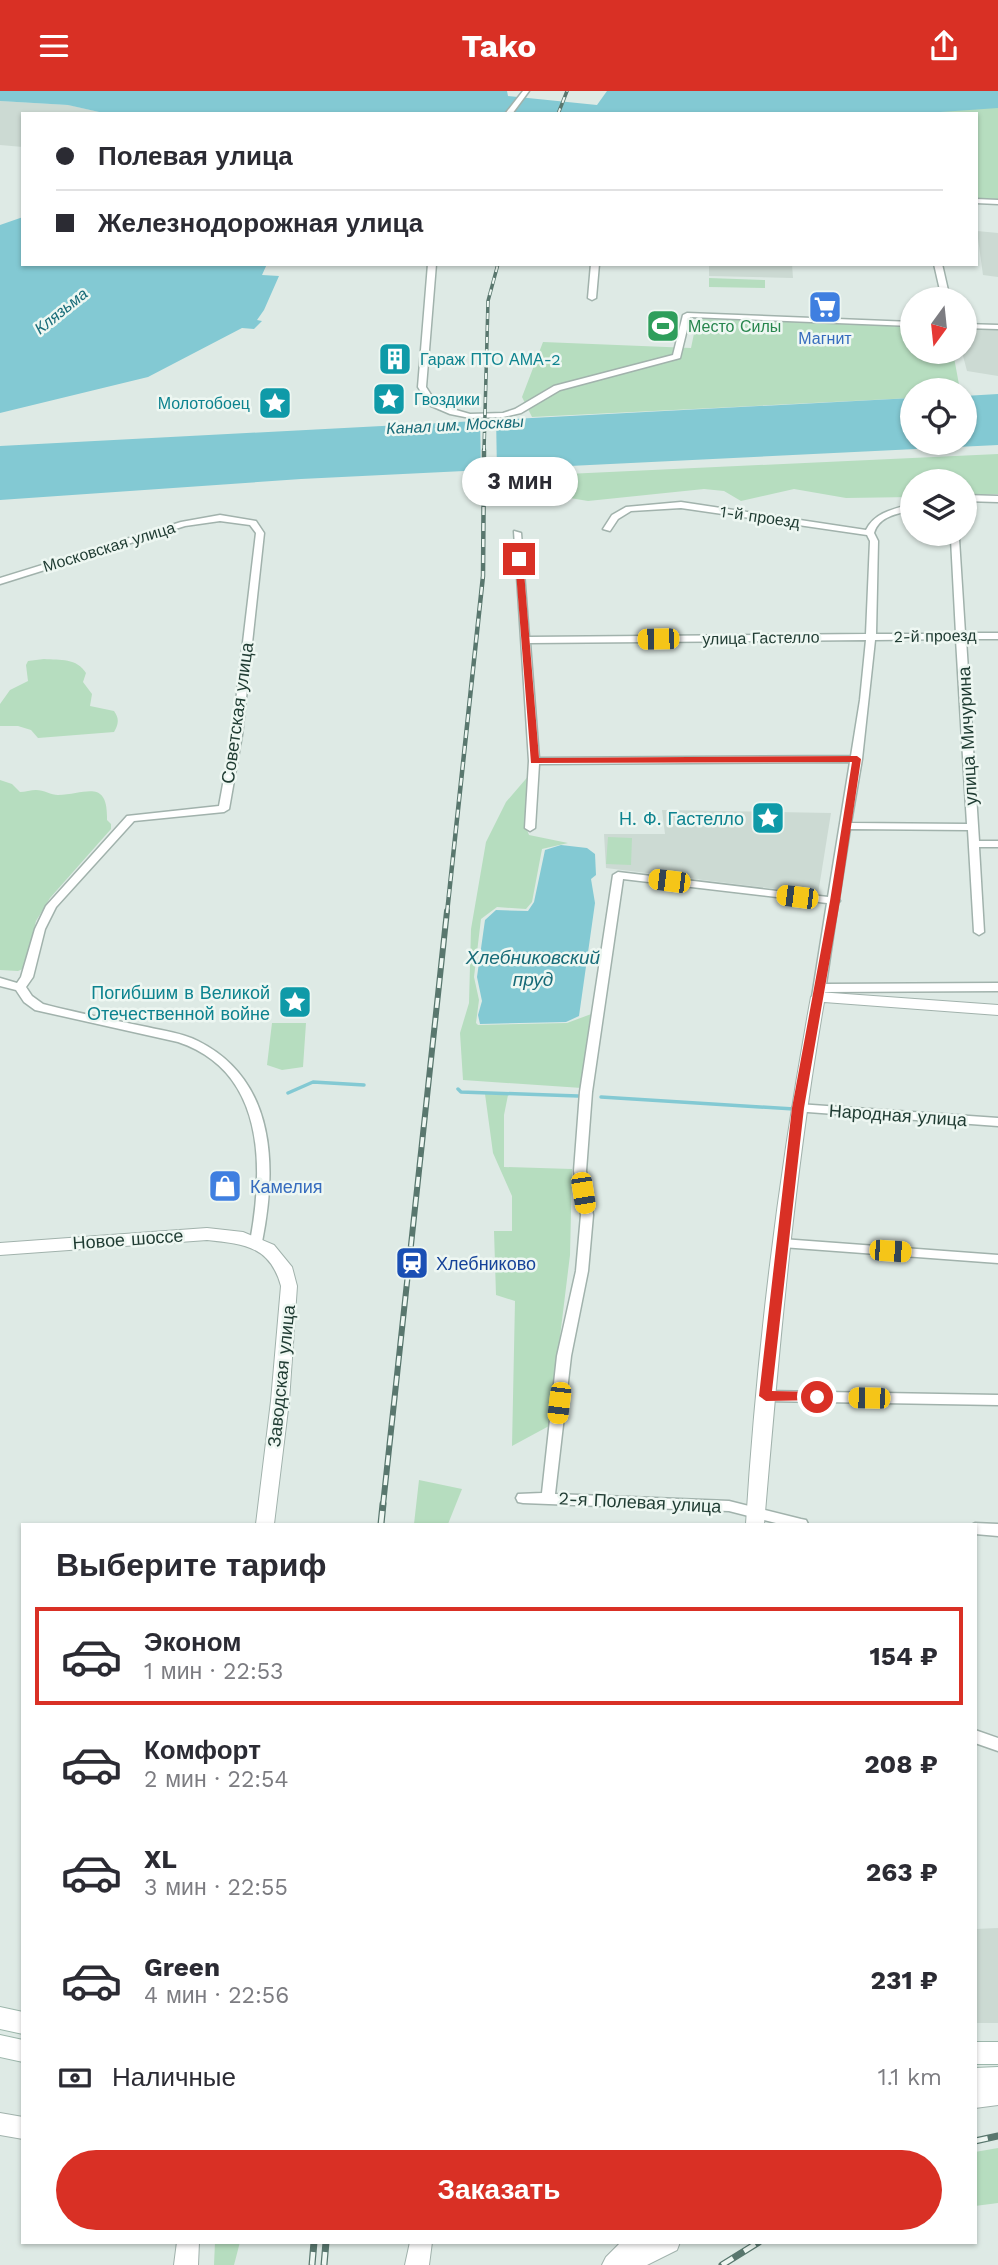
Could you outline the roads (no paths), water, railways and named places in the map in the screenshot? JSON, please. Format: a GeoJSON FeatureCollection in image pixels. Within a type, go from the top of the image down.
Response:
{"type":"FeatureCollection","features":[{"type":"Feature","properties":{"kind":"main road"},"geometry":{"type":"LineString","coordinates":[[0,2018],[21,2023]]}},
{"type":"Feature","properties":{"kind":"main road"},"geometry":{"type":"LineString","coordinates":[[0,2046],[21,2051]]}},
{"type":"Feature","properties":{"kind":"main road"},"geometry":{"type":"LineString","coordinates":[[977,2053],[998,2053]]}},
{"type":"Feature","properties":{"kind":"main road"},"geometry":{"type":"LineString","coordinates":[[977,2078],[998,2078]]}},
{"type":"Feature","properties":{"kind":"street"},"geometry":{"type":"LineString","coordinates":[[510,112],[526,91]]}},
{"type":"Feature","properties":{"kind":"street"},"geometry":{"type":"LineString","coordinates":[[978,201],[998,202]]}},
{"type":"Feature","properties":{"kind":"street"},"geometry":{"type":"LineString","coordinates":[[432,266],[423,393],[436,406],[470,416],[503,415],[519,411],[548,392],[677,356],[687,315],[900,324]]}},
{"type":"Feature","properties":{"kind":"street"},"geometry":{"type":"LineString","coordinates":[[592,298],[595,266]]}},
{"type":"Feature","properties":{"kind":"street"},"geometry":{"type":"LineString","coordinates":[[938,266],[943,287]]}},
{"type":"Feature","properties":{"kind":"street"},"geometry":{"type":"LineString","coordinates":[[977,326],[998,327]]}},
{"type":"Feature","properties":{"kind":"street"},"geometry":{"type":"LineString","coordinates":[[977,498],[998,499]]}},
{"type":"Feature","properties":{"kind":"street","name":"1-й проезд"},"geometry":{"type":"LineString","coordinates":[[607,529],[615,517],[629,509],[681,505],[870,533]]}},
{"type":"Feature","properties":{"kind":"street"},"geometry":{"type":"LineString","coordinates":[[756,1519],[766,1396],[798,1108],[857,759],[871,637],[874,541],[870,528],[879,518],[900,511]]}},
{"type":"Feature","properties":{"kind":"street","name":"Московская улица"},"geometry":{"type":"LineString","coordinates":[[0,581],[184,524],[220,518]]}},
{"type":"Feature","properties":{"kind":"street","name":"Советская улица"},"geometry":{"type":"LineString","coordinates":[[20,987],[27,977],[40,929],[51,906],[131,818],[224,809],[237,736],[260,533],[253,523],[220,518]]}},
{"type":"Feature","properties":{"kind":"street"},"geometry":{"type":"LineString","coordinates":[[517,533],[534,761],[530,828]]}},
{"type":"Feature","properties":{"kind":"street","name":"улица Мичурина"},"geometry":{"type":"LineString","coordinates":[[955,546],[979,932]]}},
{"type":"Feature","properties":{"kind":"street","name":"2-й проезд"},"geometry":{"type":"LineString","coordinates":[[871,637],[998,636]]}},
{"type":"Feature","properties":{"kind":"street","name":"улица Гастелло"},"geometry":{"type":"LineString","coordinates":[[525,641],[871,637]]}},
{"type":"Feature","properties":{"kind":"street"},"geometry":{"type":"LineString","coordinates":[[534,761],[857,759]]}},
{"type":"Feature","properties":{"kind":"street"},"geometry":{"type":"LineString","coordinates":[[847,826],[973,827]]}},
{"type":"Feature","properties":{"kind":"street"},"geometry":{"type":"LineString","coordinates":[[974,844],[998,843]]}},
{"type":"Feature","properties":{"kind":"street"},"geometry":{"type":"LineString","coordinates":[[548,1498],[564,1356],[582,1271],[587,1215],[579,1171],[586,1092],[618,875],[835,901]]}},
{"type":"Feature","properties":{"kind":"street"},"geometry":{"type":"LineString","coordinates":[[0,982],[20,987],[27,999],[39,1007],[194,1043],[228,1065],[248,1095],[262,1141],[263,1200],[256,1242]]}},
{"type":"Feature","properties":{"kind":"street"},"geometry":{"type":"LineString","coordinates":[[819,992],[998,987]]}},
{"type":"Feature","properties":{"kind":"street"},"geometry":{"type":"LineString","coordinates":[[819,992],[998,1010]]}},
{"type":"Feature","properties":{"kind":"street","name":"Народная улица"},"geometry":{"type":"LineString","coordinates":[[798,1108],[998,1122]]}},
{"type":"Feature","properties":{"kind":"street","name":"Новое шоссе"},"geometry":{"type":"LineString","coordinates":[[0,1249],[183,1235],[231,1235],[256,1242]]}},
{"type":"Feature","properties":{"kind":"street","name":"Заводская улица"},"geometry":{"type":"LineString","coordinates":[[256,1242],[268,1249],[285,1267],[289,1286],[280,1401],[265,1523]]}},
{"type":"Feature","properties":{"kind":"street"},"geometry":{"type":"LineString","coordinates":[[782,1243],[998,1259]]}},
{"type":"Feature","properties":{"kind":"street"},"geometry":{"type":"LineString","coordinates":[[766,1396],[998,1400]]}},
{"type":"Feature","properties":{"kind":"street","name":"2-я Полевая улица"},"geometry":{"type":"LineString","coordinates":[[523,1498],[729,1506],[756,1519],[792,1523]]}},
{"type":"Feature","properties":{"kind":"street"},"geometry":{"type":"LineString","coordinates":[[977,1529],[998,1530]]}},
{"type":"Feature","properties":{"kind":"street"},"geometry":{"type":"LineString","coordinates":[[977,1737],[998,1745]]}},
{"type":"Feature","properties":{"kind":"street"},"geometry":{"type":"LineString","coordinates":[[977,2098],[998,2095]]}},
{"type":"Feature","properties":{"kind":"street"},"geometry":{"type":"LineString","coordinates":[[0,2123],[21,2128]]}},
{"type":"Feature","properties":{"kind":"street"},"geometry":{"type":"LineString","coordinates":[[186,2265],[188,2244]]}},
{"type":"Feature","properties":{"kind":"street"},"geometry":{"type":"LineString","coordinates":[[614,2265],[635,2244]]}},
{"type":"Feature","properties":{"kind":"street"},"geometry":{"type":"LineString","coordinates":[[623,2265],[665,2244]]}},
{"type":"Feature","properties":{"kind":"water"},"geometry":{"type":"Polygon","coordinates":[[[0,91],[507,91],[508,96],[597,105],[607,91],[998,91],[998,108],[941,112],[99,112],[68,105],[0,101],[0,91]]]}},
{"type":"Feature","properties":{"kind":"water","name":"Клязьма"},"geometry":{"type":"Polygon","coordinates":[[[21,218],[21,266],[266,266],[262,275],[279,276],[257,320],[262,321],[254,329],[242,328],[148,377],[0,413],[0,225],[21,218]]]}},
{"type":"Feature","properties":{"kind":"water"},"geometry":{"type":"Polygon","coordinates":[[[998,394],[998,445],[977,446],[977,395],[998,394]]]}},
{"type":"Feature","properties":{"kind":"water","name":"Канал им. Москвы"},"geometry":{"type":"Polygon","coordinates":[[[900,399],[900,450],[301,479],[0,500],[0,446],[900,399]]]}},
{"type":"Feature","properties":{"kind":"water","name":"Хлебниковский пруд"},"geometry":{"type":"Polygon","coordinates":[[[561,845],[587,848],[595,854],[596,875],[591,879],[595,903],[579,1016],[566,1022],[480,1024],[478,1015],[482,1001],[477,977],[485,920],[496,910],[528,911],[534,902],[545,850],[561,845]]]}},
{"type":"Feature","properties":{"kind":"waterway"},"geometry":{"type":"LineString","coordinates":[[288,1093],[313,1082],[364,1085]]}},
{"type":"Feature","properties":{"kind":"waterway"},"geometry":{"type":"LineString","coordinates":[[458,1089],[461,1092],[578,1096]]}},
{"type":"Feature","properties":{"kind":"waterway"},"geometry":{"type":"LineString","coordinates":[[601,1097],[794,1109]]}},
{"type":"Feature","properties":{"kind":"railway"},"geometry":{"type":"LineString","coordinates":[[559,112],[567,91]]}},
{"type":"Feature","properties":{"kind":"railway"},"geometry":{"type":"LineString","coordinates":[[484,451],[488,301],[497,266]]}},
{"type":"Feature","properties":{"kind":"railway"},"geometry":{"type":"LineString","coordinates":[[447,913],[483,576],[484,450]]}},
{"type":"Feature","properties":{"kind":"railway"},"geometry":{"type":"LineString","coordinates":[[383,1505],[447,911]]}},
{"type":"Feature","properties":{"kind":"railway"},"geometry":{"type":"LineString","coordinates":[[381,1523],[383,1504]]}},
{"type":"Feature","properties":{"kind":"railway"},"geometry":{"type":"LineString","coordinates":[[977,2141],[998,2136]]}},
{"type":"Feature","properties":{"kind":"railway"},"geometry":{"type":"LineString","coordinates":[[312,2265],[314,2244]]}},
{"type":"Feature","properties":{"kind":"railway"},"geometry":{"type":"LineString","coordinates":[[324,2265],[326,2244]]}},
{"type":"Feature","properties":{"kind":"railway"},"geometry":{"type":"LineString","coordinates":[[722,2265],[756,2244]]}},
{"type":"Feature","properties":{"kind":"place","name":"Магнит"},"geometry":{"type":"Point","coordinates":[825,307]}},
{"type":"Feature","properties":{"kind":"place","name":"Место Силы"},"geometry":{"type":"Point","coordinates":[663,326]}},
{"type":"Feature","properties":{"kind":"place","name":"Гараж ПТО АМА-2"},"geometry":{"type":"Point","coordinates":[395,359]}},
{"type":"Feature","properties":{"kind":"place","name":"Гвоздики"},"geometry":{"type":"Point","coordinates":[389,399]}},
{"type":"Feature","properties":{"kind":"place","name":"Молотобоец"},"geometry":{"type":"Point","coordinates":[275,403]}},
{"type":"Feature","properties":{"kind":"place","name":"Н. Ф. Гастелло"},"geometry":{"type":"Point","coordinates":[768,818]}},
{"type":"Feature","properties":{"kind":"place","name":"Погибшим в Великой Отечественной войне"},"geometry":{"type":"Point","coordinates":[295,1002]}},
{"type":"Feature","properties":{"kind":"place","name":"Камелия"},"geometry":{"type":"Point","coordinates":[225,1186]}},
{"type":"Feature","properties":{"kind":"place","name":"Хлебниково"},"geometry":{"type":"Point","coordinates":[412,1263]}}]}
